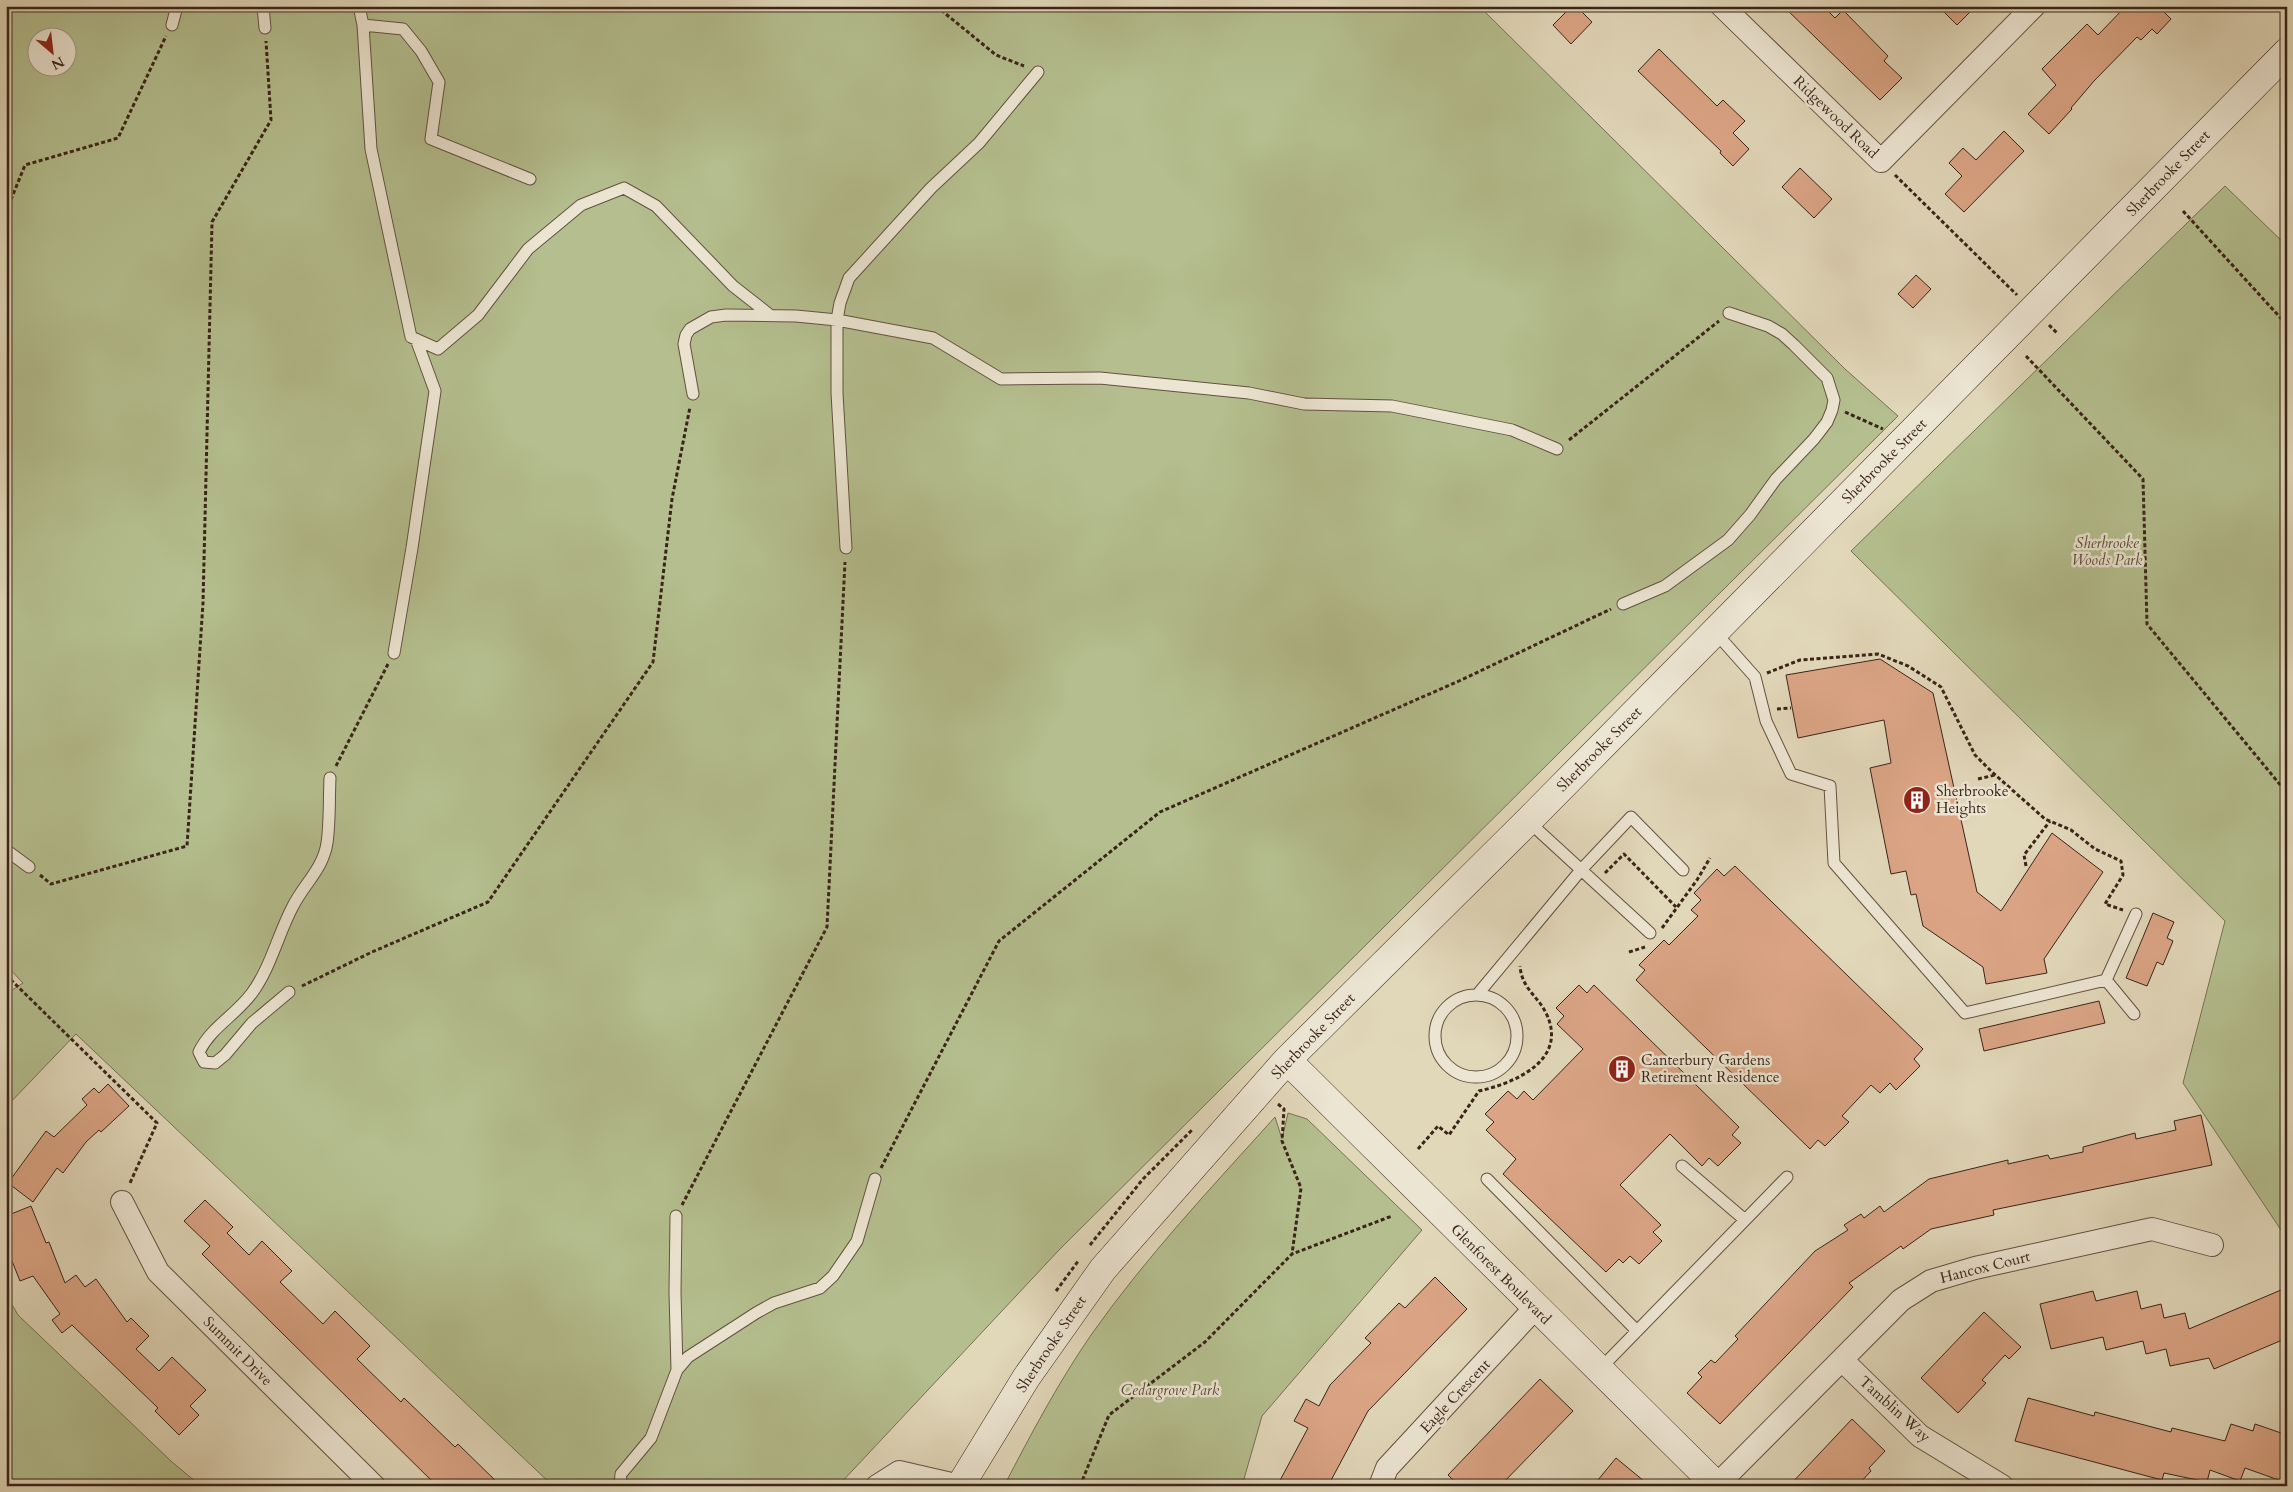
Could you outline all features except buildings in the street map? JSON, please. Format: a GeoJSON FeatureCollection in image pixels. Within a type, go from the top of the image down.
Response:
{"type":"FeatureCollection","features":[{"type":"Feature","properties":{"kind":"main road","name":"Sherbrooke Street"},"geometry":{"type":"LineString","coordinates":[[960,1486],[1026,1378],[1103,1270],[1287,1060],[1715,632],[2287,52]]}},
{"type":"Feature","properties":{"kind":"main road","name":"Glenforest Boulevard"},"geometry":{"type":"LineString","coordinates":[[1287,1060],[1717,1486]]}},
{"type":"Feature","properties":{"kind":"street","name":"Ridgewood Road"},"geometry":{"type":"LineString","coordinates":[[1722,6],[1881,161],[2034,6]]}},
{"type":"Feature","properties":{"kind":"street","name":"Summit Drive"},"geometry":{"type":"LineString","coordinates":[[122,1202],[158,1272],[374,1486]]}},
{"type":"Feature","properties":{"kind":"street","name":"Hancox Court"},"geometry":{"type":"LineString","coordinates":[[1717,1486],[1901,1300],[1930,1281],[1975,1268],[2152,1229],[2212,1245]]}},
{"type":"Feature","properties":{"kind":"street","name":"Eagle Crescent"},"geometry":{"type":"LineString","coordinates":[[1380,1486],[1388,1468],[1536,1308]]}},
{"type":"Feature","properties":{"kind":"street","name":"Tamblin Way"},"geometry":{"type":"LineString","coordinates":[[1842,1360],[1920,1436],[2002,1486]]}},
{"type":"Feature","properties":{"kind":"street"},"geometry":{"type":"LineString","coordinates":[[876,1486],[899,1472],[960,1486]]}},
{"type":"Feature","properties":{"kind":"lane"},"geometry":{"type":"LineString","coordinates":[[172,25],[177,6]]}},
{"type":"Feature","properties":{"kind":"lane"},"geometry":{"type":"LineString","coordinates":[[263,6],[265,28]]}},
{"type":"Feature","properties":{"kind":"lane"},"geometry":{"type":"LineString","coordinates":[[359,6],[364,26],[371,149],[411,337],[438,349],[478,315],[528,249],[581,205],[624,188],[656,206],[733,286],[770,315]]}},
{"type":"Feature","properties":{"kind":"lane"},"geometry":{"type":"LineString","coordinates":[[364,26],[403,29],[421,51],[439,82],[431,139],[530,179]]}},
{"type":"Feature","properties":{"kind":"lane"},"geometry":{"type":"LineString","coordinates":[[846,548],[838,393],[837,320],[840,303],[849,278],[931,188],[980,143],[1038,72]]}},
{"type":"Feature","properties":{"kind":"lane"},"geometry":{"type":"LineString","coordinates":[[1623,604],[1665,586],[1728,540],[1750,515],[1776,479],[1814,439],[1827,422],[1832,410],[1834,400],[1827,378],[1794,344],[1768,326],[1729,313]]}},
{"type":"Feature","properties":{"kind":"lane"},"geometry":{"type":"LineString","coordinates":[[692,394],[684,344],[690,328],[711,317],[770,315],[837,320],[933,338],[1001,379],[1100,378],[1248,393],[1304,404],[1392,406],[1512,430],[1557,449]]}},
{"type":"Feature","properties":{"kind":"lane"},"geometry":{"type":"LineString","coordinates":[[394,652],[412,548],[435,391],[416,339]]}},
{"type":"Feature","properties":{"kind":"lane"},"geometry":{"type":"LineString","coordinates":[[1715,632],[1755,678],[1766,721],[1791,774],[1830,786],[1834,863],[1965,1013],[2106,980]]}},
{"type":"Feature","properties":{"kind":"lane"},"geometry":{"type":"LineString","coordinates":[[289,992],[252,1023],[225,1055],[215,1063],[204,1062],[199,1052],[205,1041],[216,1028],[240,1008],[254,991],[294,904],[315,875],[322,861],[327,843],[330,778]]}},
{"type":"Feature","properties":{"kind":"lane"},"geometry":{"type":"LineString","coordinates":[[1478,995],[1491,998],[1503,1005],[1512,1015],[1516,1028],[1517,1042],[1512,1055],[1504,1066],[1493,1074],[1479,1077],[1460,1074],[1444,1062],[1438,1051],[1435,1038],[1437,1024],[1443,1012],[1452,1003],[1464,997],[1478,995],[1581,870],[1631,818],[1683,870]]}},
{"type":"Feature","properties":{"kind":"lane"},"geometry":{"type":"LineString","coordinates":[[1528,820],[1653,935]]}},
{"type":"Feature","properties":{"kind":"lane"},"geometry":{"type":"LineString","coordinates":[[6,850],[29,867]]}},
{"type":"Feature","properties":{"kind":"lane"},"geometry":{"type":"LineString","coordinates":[[2106,980],[2136,914]]}},
{"type":"Feature","properties":{"kind":"lane"},"geometry":{"type":"LineString","coordinates":[[2106,980],[2134,1014]]}},
{"type":"Feature","properties":{"kind":"lane"},"geometry":{"type":"LineString","coordinates":[[1682,1166],[1745,1220]]}},
{"type":"Feature","properties":{"kind":"lane"},"geometry":{"type":"LineString","coordinates":[[1599,1370],[1787,1176]]}},
{"type":"Feature","properties":{"kind":"lane"},"geometry":{"type":"LineString","coordinates":[[620,1486],[621,1474],[651,1438],[677,1370],[688,1357],[756,1313],[774,1303],[820,1288],[833,1276],[857,1241],[875,1179]]}},
{"type":"Feature","properties":{"kind":"lane"},"geometry":{"type":"LineString","coordinates":[[1488,1179],[1637,1331]]}},
{"type":"Feature","properties":{"kind":"lane"},"geometry":{"type":"LineString","coordinates":[[676,1216],[677,1370]]}},
{"type":"Feature","properties":{"kind":"path"},"geometry":{"type":"LineString","coordinates":[[936,6],[996,55],[1038,72]]}},
{"type":"Feature","properties":{"kind":"path"},"geometry":{"type":"LineString","coordinates":[[6,212],[25,166],[118,138],[172,25]]}},
{"type":"Feature","properties":{"kind":"path"},"geometry":{"type":"LineString","coordinates":[[29,867],[51,884],[187,846],[203,603],[212,222],[271,120],[265,28]]}},
{"type":"Feature","properties":{"kind":"path"},"geometry":{"type":"LineString","coordinates":[[1881,161],[2033,311],[2058,333]]}},
{"type":"Feature","properties":{"kind":"path"},"geometry":{"type":"LineString","coordinates":[[2183,211],[2287,326]]}},
{"type":"Feature","properties":{"kind":"path"},"geometry":{"type":"LineString","coordinates":[[1557,449],[1729,313]]}},
{"type":"Feature","properties":{"kind":"path"},"geometry":{"type":"LineString","coordinates":[[2026,356],[2143,478],[2147,624],[2287,793]]}},
{"type":"Feature","properties":{"kind":"path"},"geometry":{"type":"LineString","coordinates":[[289,992],[372,952],[488,902],[653,662],[672,499],[692,394]]}},
{"type":"Feature","properties":{"kind":"path"},"geometry":{"type":"LineString","coordinates":[[1832,410],[1846,412],[1904,440]]}},
{"type":"Feature","properties":{"kind":"path"},"geometry":{"type":"LineString","coordinates":[[676,1216],[827,927],[846,548]]}},
{"type":"Feature","properties":{"kind":"path"},"geometry":{"type":"LineString","coordinates":[[875,1179],[999,941],[1160,812],[1459,681],[1623,604]]}},
{"type":"Feature","properties":{"kind":"path"},"geometry":{"type":"LineString","coordinates":[[330,778],[394,652]]}},
{"type":"Feature","properties":{"kind":"path"},"geometry":{"type":"LineString","coordinates":[[1755,678],[1800,660],[1878,654],[1908,666],[1941,687],[1974,755],[2045,819],[2071,830],[2095,849],[2121,861],[2123,875],[2105,904],[2136,914]]}},
{"type":"Feature","properties":{"kind":"path"},"geometry":{"type":"LineString","coordinates":[[1978,779],[1996,775]]}},
{"type":"Feature","properties":{"kind":"path"},"geometry":{"type":"LineString","coordinates":[[2026,866],[2024,855],[2050,821]]}},
{"type":"Feature","properties":{"kind":"path"},"geometry":{"type":"LineString","coordinates":[[1595,883],[1624,854],[1676,907]]}},
{"type":"Feature","properties":{"kind":"path"},"geometry":{"type":"LineString","coordinates":[[1629,952],[1643,950],[1697,880],[1710,858]]}},
{"type":"Feature","properties":{"kind":"path"},"geometry":{"type":"LineString","coordinates":[[1418,1149],[1438,1126],[1449,1135],[1479,1091],[1501,1086],[1523,1076],[1543,1060],[1552,1033],[1546,1013],[1521,979],[1520,958]]}},
{"type":"Feature","properties":{"kind":"path"},"geometry":{"type":"LineString","coordinates":[[6,975],[157,1123],[122,1202]]}},
{"type":"Feature","properties":{"kind":"path"},"geometry":{"type":"LineString","coordinates":[[1262,1090],[1284,1109],[1282,1141],[1301,1188],[1292,1254]]}},
{"type":"Feature","properties":{"kind":"path"},"geometry":{"type":"LineString","coordinates":[[1080,1486],[1109,1415],[1205,1342],[1292,1254],[1392,1216]]}},
{"type":"Feature","properties":{"kind":"green space"},"geometry":{"type":"Polygon","coordinates":[[[6,6],[1479,6],[1845,369],[1898,416],[1060,1249],[838,1486],[553,1486],[76,1034],[6,1107],[6,994],[23,983],[6,965],[6,6]]]}},
{"type":"Feature","properties":{"kind":"green space","name":"Sherbrooke Woods Park"},"geometry":{"type":"Polygon","coordinates":[[[2225,186],[2287,246],[2287,1239],[2183,1083],[2225,921],[1851,551],[2225,186]]]}},
{"type":"Feature","properties":{"kind":"green space","name":"Cedargrove Park"},"geometry":{"type":"Polygon","coordinates":[[[1288,1113],[1307,1119],[1422,1230],[1262,1416],[1242,1486],[1004,1486],[1056,1390],[1112,1306],[1180,1223],[1275,1117],[1282,1139],[1288,1113]]]}},
{"type":"Feature","properties":{"kind":"green space"},"geometry":{"type":"Polygon","coordinates":[[[6,1294],[18,1315],[172,1462],[201,1486],[6,1486],[6,1294]]]}},
{"type":"Feature","properties":{"kind":"place","name":"Sherbrooke Heights"},"geometry":{"type":"Point","coordinates":[1917,800]}},
{"type":"Feature","properties":{"kind":"place","name":"Canterbury Gardens Retirement Residence"},"geometry":{"type":"Point","coordinates":[1622,1069]}}]}
